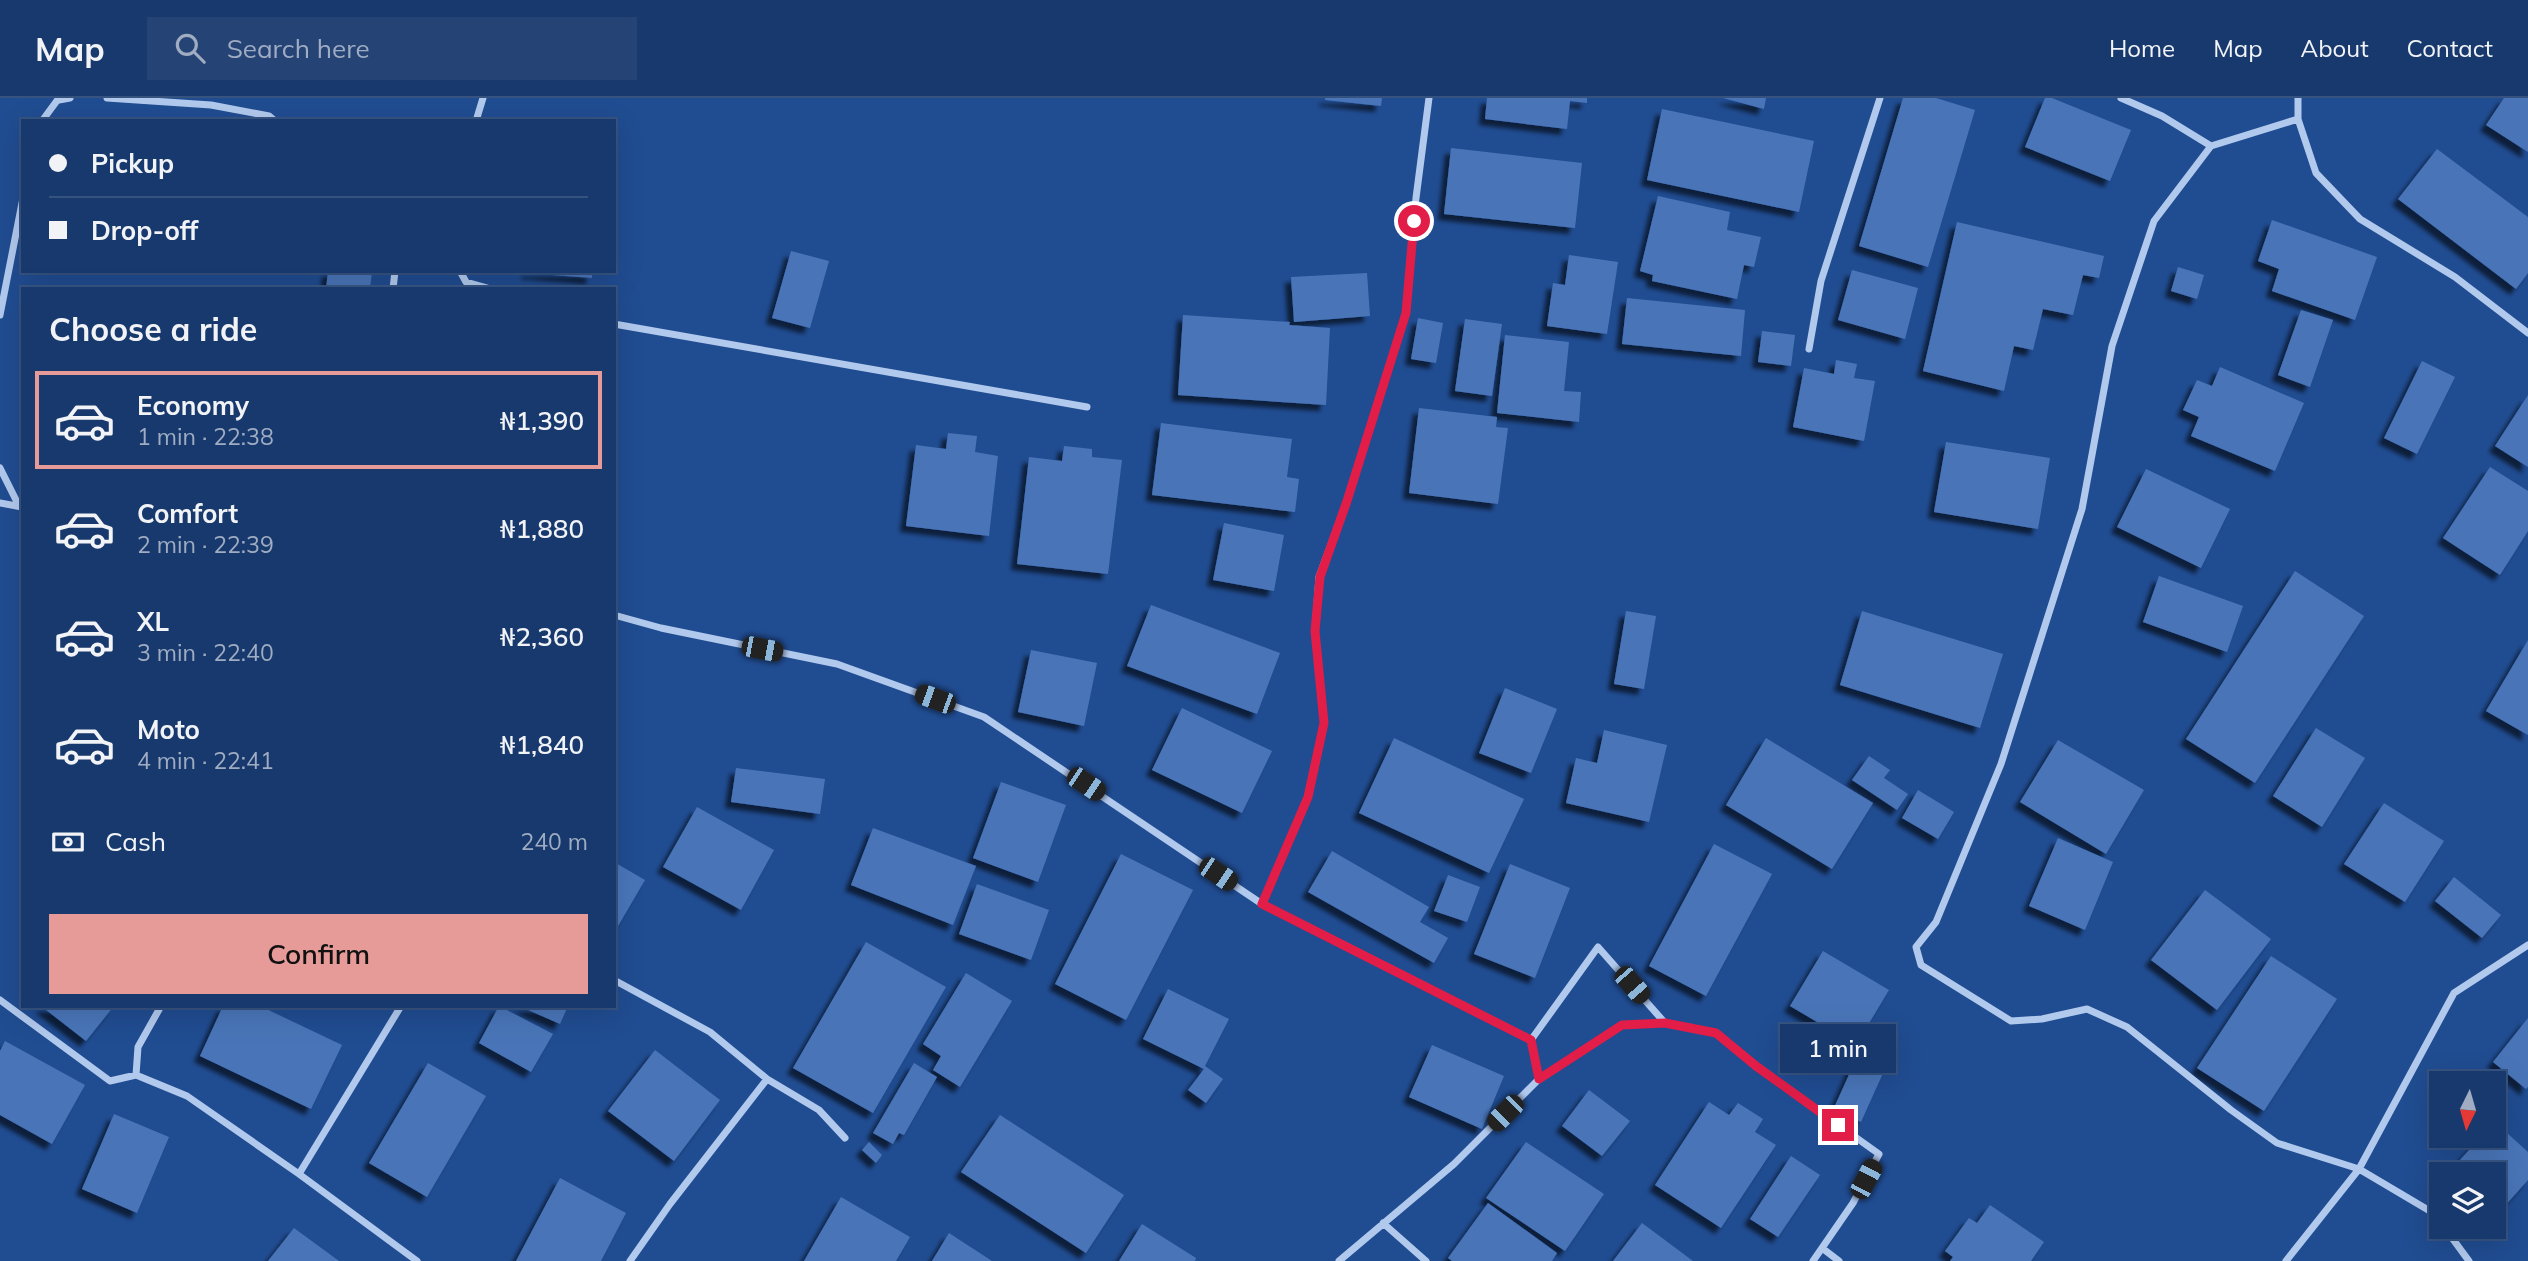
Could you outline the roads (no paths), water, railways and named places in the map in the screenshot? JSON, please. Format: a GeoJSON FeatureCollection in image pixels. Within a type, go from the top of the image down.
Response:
{"type":"FeatureCollection","features":[{"type":"Feature","properties":{"kind":"street"},"geometry":{"type":"LineString","coordinates":[[44,119],[59,99],[71,98]]}},
{"type":"Feature","properties":{"kind":"street"},"geometry":{"type":"LineString","coordinates":[[107,98],[211,105],[269,116],[273,119]]}},
{"type":"Feature","properties":{"kind":"street"},"geometry":{"type":"LineString","coordinates":[[477,119],[483,98]]}},
{"type":"Feature","properties":{"kind":"street"},"geometry":{"type":"LineString","coordinates":[[1262,904],[1308,797],[1324,723],[1315,631],[1320,577],[1347,501],[1406,313],[1416,198],[1429,98]]}},
{"type":"Feature","properties":{"kind":"street"},"geometry":{"type":"LineString","coordinates":[[1809,349],[1821,281],[1880,98]]}},
{"type":"Feature","properties":{"kind":"street"},"geometry":{"type":"LineString","coordinates":[[2121,98],[2162,116],[2211,146]]}},
{"type":"Feature","properties":{"kind":"street"},"geometry":{"type":"LineString","coordinates":[[2298,98],[2298,119],[2316,173],[2360,219],[2455,277],[2528,333]]}},
{"type":"Feature","properties":{"kind":"street"},"geometry":{"type":"LineString","coordinates":[[2298,119],[2211,146],[2154,221],[2112,346],[2082,509],[2001,764],[1936,922],[1916,947],[1921,965],[2011,1021],[2042,1019],[2087,1009],[2127,1027],[2277,1143],[2359,1169],[2429,1210]]}},
{"type":"Feature","properties":{"kind":"street"},"geometry":{"type":"LineString","coordinates":[[0,315],[21,208]]}},
{"type":"Feature","properties":{"kind":"street"},"geometry":{"type":"LineString","coordinates":[[461,273],[466,282],[484,287]]}},
{"type":"Feature","properties":{"kind":"street"},"geometry":{"type":"LineString","coordinates":[[616,324],[1087,407]]}},
{"type":"Feature","properties":{"kind":"street"},"geometry":{"type":"LineString","coordinates":[[0,468],[21,507]]}},
{"type":"Feature","properties":{"kind":"street"},"geometry":{"type":"LineString","coordinates":[[0,503],[21,507]]}},
{"type":"Feature","properties":{"kind":"street"},"geometry":{"type":"LineString","coordinates":[[616,616],[661,628],[837,664],[984,717],[1262,904],[1531,1040]]}},
{"type":"Feature","properties":{"kind":"street"},"geometry":{"type":"LineString","coordinates":[[2286,1261],[2359,1169],[2454,993],[2528,945]]}},
{"type":"Feature","properties":{"kind":"street"},"geometry":{"type":"LineString","coordinates":[[1539,1079],[1531,1040],[1598,947],[1665,1023]]}},
{"type":"Feature","properties":{"kind":"street"},"geometry":{"type":"LineString","coordinates":[[616,981],[710,1032],[767,1079],[819,1110],[845,1138]]}},
{"type":"Feature","properties":{"kind":"street"},"geometry":{"type":"LineString","coordinates":[[0,1000],[110,1081],[136,1075],[187,1096],[417,1261]]}},
{"type":"Feature","properties":{"kind":"street"},"geometry":{"type":"LineString","coordinates":[[136,1075],[138,1047],[160,1008]]}},
{"type":"Feature","properties":{"kind":"street"},"geometry":{"type":"LineString","coordinates":[[299,1174],[400,1008]]}},
{"type":"Feature","properties":{"kind":"street"},"geometry":{"type":"LineString","coordinates":[[1339,1261],[1454,1164],[1539,1079],[1622,1025],[1665,1023],[1716,1033],[1756,1066],[1878,1154],[1853,1203],[1813,1261]]}},
{"type":"Feature","properties":{"kind":"street"},"geometry":{"type":"LineString","coordinates":[[630,1261],[670,1204],[767,1079]]}},
{"type":"Feature","properties":{"kind":"street"},"geometry":{"type":"LineString","coordinates":[[1383,1223],[1426,1261]]}},
{"type":"Feature","properties":{"kind":"street"},"geometry":{"type":"LineString","coordinates":[[2453,1239],[2469,1261]]}},
{"type":"Feature","properties":{"kind":"street"},"geometry":{"type":"LineString","coordinates":[[1822,1248],[1839,1261]]}}]}
